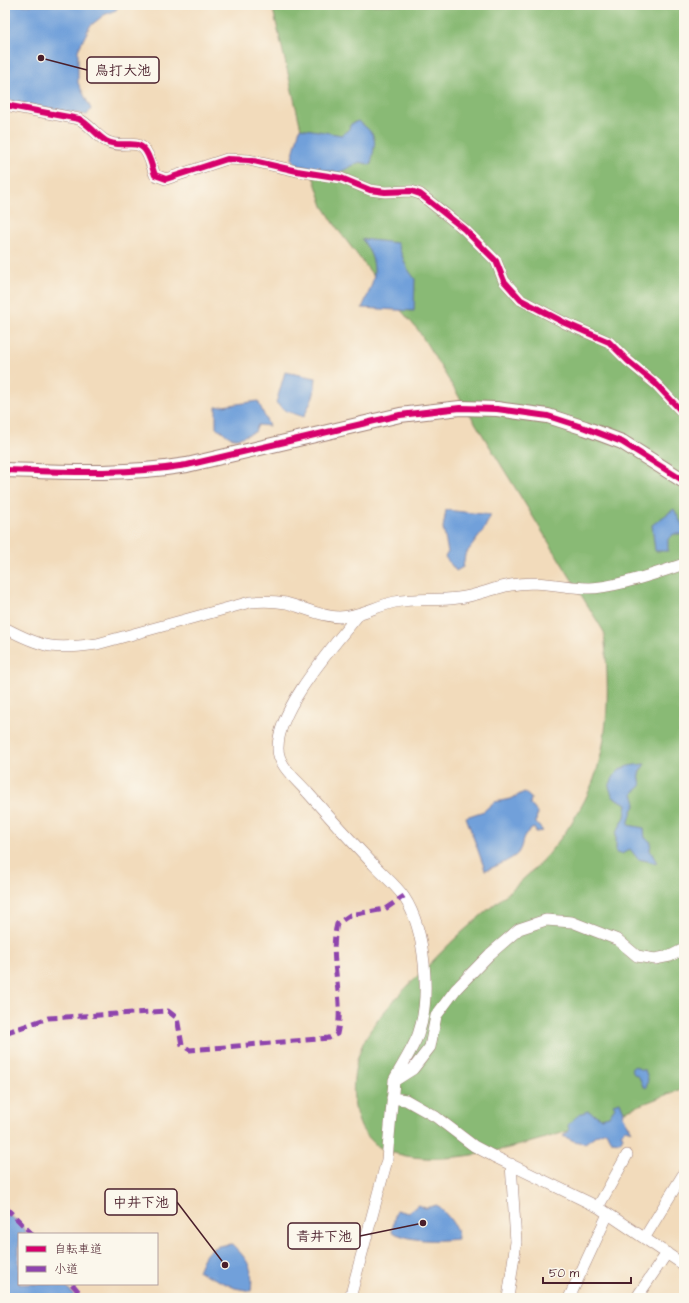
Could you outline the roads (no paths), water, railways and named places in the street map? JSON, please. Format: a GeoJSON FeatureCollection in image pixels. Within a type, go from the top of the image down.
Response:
{"type":"FeatureCollection","features":[{"type":"Feature","properties":{"kind":"street"},"geometry":{"type":"LineString","coordinates":[[5,105],[79,119],[105,140],[116,146],[136,144],[144,149],[155,175],[166,179],[227,159],[249,160],[297,171],[341,178],[370,190],[385,192],[411,191],[420,194],[464,229],[496,261],[504,281],[521,300],[565,323],[609,342],[628,361],[656,384],[684,414]]}},
{"type":"Feature","properties":{"kind":"street"},"geometry":{"type":"LineString","coordinates":[[5,470],[121,473],[156,470],[187,465],[400,415],[460,408],[497,409],[548,416],[622,442],[684,481]]}},
{"type":"Feature","properties":{"kind":"street"},"geometry":{"type":"LineString","coordinates":[[5,628],[33,643],[54,648],[73,648],[97,644],[250,602],[270,601],[286,603],[326,615],[339,617],[359,614],[411,599],[436,600],[460,598],[512,584],[534,583],[588,588],[616,583],[684,564]]}},
{"type":"Feature","properties":{"kind":"street"},"geometry":{"type":"LineString","coordinates":[[350,1298],[387,1160],[394,1081],[418,1034],[424,1000],[425,970],[420,936],[413,915],[404,896],[332,820],[283,765],[278,750],[281,729],[300,690],[359,614]]}},
{"type":"Feature","properties":{"kind":"street"},"geometry":{"type":"LineString","coordinates":[[394,1081],[413,1069],[430,1047],[436,1016],[456,989],[490,954],[519,929],[546,920],[572,922],[618,940],[637,956],[655,959],[670,956],[684,949]]}},
{"type":"Feature","properties":{"kind":"street"},"geometry":{"type":"LineString","coordinates":[[392,1098],[406,1100],[436,1117],[474,1146],[598,1207],[645,1237],[684,1265]]}},
{"type":"Feature","properties":{"kind":"street"},"geometry":{"type":"LineString","coordinates":[[598,1207],[627,1155]]}},
{"type":"Feature","properties":{"kind":"street"},"geometry":{"type":"LineString","coordinates":[[508,1298],[516,1242],[511,1164]]}},
{"type":"Feature","properties":{"kind":"street"},"geometry":{"type":"LineString","coordinates":[[645,1237],[684,1173]]}},
{"type":"Feature","properties":{"kind":"street"},"geometry":{"type":"LineString","coordinates":[[569,1298],[608,1214]]}},
{"type":"Feature","properties":{"kind":"street"},"geometry":{"type":"LineString","coordinates":[[639,1294],[667,1253]]}},
{"type":"Feature","properties":{"kind":"water"},"geometry":{"type":"Polygon","coordinates":[[[5,5],[119,5],[116,10],[104,15],[90,26],[78,50],[78,83],[91,109],[87,115],[15,102],[5,98],[5,5]]]}},
{"type":"Feature","properties":{"kind":"water"},"geometry":{"type":"Polygon","coordinates":[[[358,121],[373,135],[374,150],[371,165],[360,162],[338,173],[295,165],[292,158],[300,128],[342,135],[349,129],[351,124],[358,121]]]}},
{"type":"Feature","properties":{"kind":"water"},"geometry":{"type":"Polygon","coordinates":[[[362,239],[397,243],[407,268],[415,279],[414,311],[362,308],[373,281],[374,265],[368,249],[362,239]]]}},
{"type":"Feature","properties":{"kind":"water"},"geometry":{"type":"Polygon","coordinates":[[[285,372],[316,378],[314,394],[304,417],[286,411],[276,403],[285,372]]]}},
{"type":"Feature","properties":{"kind":"water"},"geometry":{"type":"Polygon","coordinates":[[[258,401],[269,426],[258,425],[255,432],[236,438],[230,437],[216,428],[216,407],[258,401]]]}},
{"type":"Feature","properties":{"kind":"water"},"geometry":{"type":"Polygon","coordinates":[[[674,509],[684,528],[684,534],[674,534],[668,539],[668,551],[655,551],[652,525],[674,509]]]}},
{"type":"Feature","properties":{"kind":"water"},"geometry":{"type":"Polygon","coordinates":[[[446,510],[491,515],[483,531],[465,555],[463,567],[456,571],[445,557],[448,552],[443,528],[446,510]]]}},
{"type":"Feature","properties":{"kind":"water"},"geometry":{"type":"Polygon","coordinates":[[[645,764],[639,773],[641,786],[633,793],[636,804],[632,811],[628,825],[644,828],[645,838],[651,842],[650,850],[657,863],[638,859],[630,849],[622,854],[616,853],[616,833],[625,817],[627,804],[613,797],[609,787],[615,775],[622,768],[632,765],[645,764]]]}},
{"type":"Feature","properties":{"kind":"water"},"geometry":{"type":"Polygon","coordinates":[[[524,792],[531,798],[530,804],[537,812],[536,823],[543,831],[536,832],[534,828],[526,833],[516,855],[503,863],[485,870],[466,817],[484,811],[494,802],[511,799],[524,792]]]}},
{"type":"Feature","properties":{"kind":"water"},"geometry":{"type":"Polygon","coordinates":[[[635,1066],[641,1070],[645,1070],[648,1079],[646,1088],[643,1086],[639,1077],[634,1074],[631,1069],[635,1066]]]}},
{"type":"Feature","properties":{"kind":"water"},"geometry":{"type":"Polygon","coordinates":[[[620,1102],[624,1112],[623,1116],[632,1131],[625,1129],[621,1133],[623,1137],[620,1142],[611,1141],[606,1131],[596,1135],[585,1143],[574,1141],[563,1136],[569,1131],[568,1125],[579,1114],[588,1111],[601,1118],[609,1116],[615,1107],[613,1104],[620,1102]]]}},
{"type":"Feature","properties":{"kind":"water"},"geometry":{"type":"Polygon","coordinates":[[[418,1205],[425,1208],[437,1205],[454,1224],[458,1239],[416,1239],[408,1238],[392,1232],[396,1210],[408,1213],[418,1205]]]}},
{"type":"Feature","properties":{"kind":"water"},"geometry":{"type":"Polygon","coordinates":[[[5,1212],[21,1224],[26,1233],[18,1233],[18,1285],[66,1285],[76,1298],[5,1298],[5,1212]]]}},
{"type":"Feature","properties":{"kind":"water"},"geometry":{"type":"Polygon","coordinates":[[[232,1244],[249,1265],[252,1276],[251,1291],[235,1288],[198,1271],[203,1259],[209,1251],[218,1246],[232,1244]]]}},
{"type":"Feature","properties":{"kind":"place","name":"鳥打大池"},"geometry":{"type":"Point","coordinates":[41,58]}},
{"type":"Feature","properties":{"kind":"place","name":"青井下池"},"geometry":{"type":"Point","coordinates":[423,1223]}},
{"type":"Feature","properties":{"kind":"place","name":"中井下池"},"geometry":{"type":"Point","coordinates":[225,1265]}}]}
